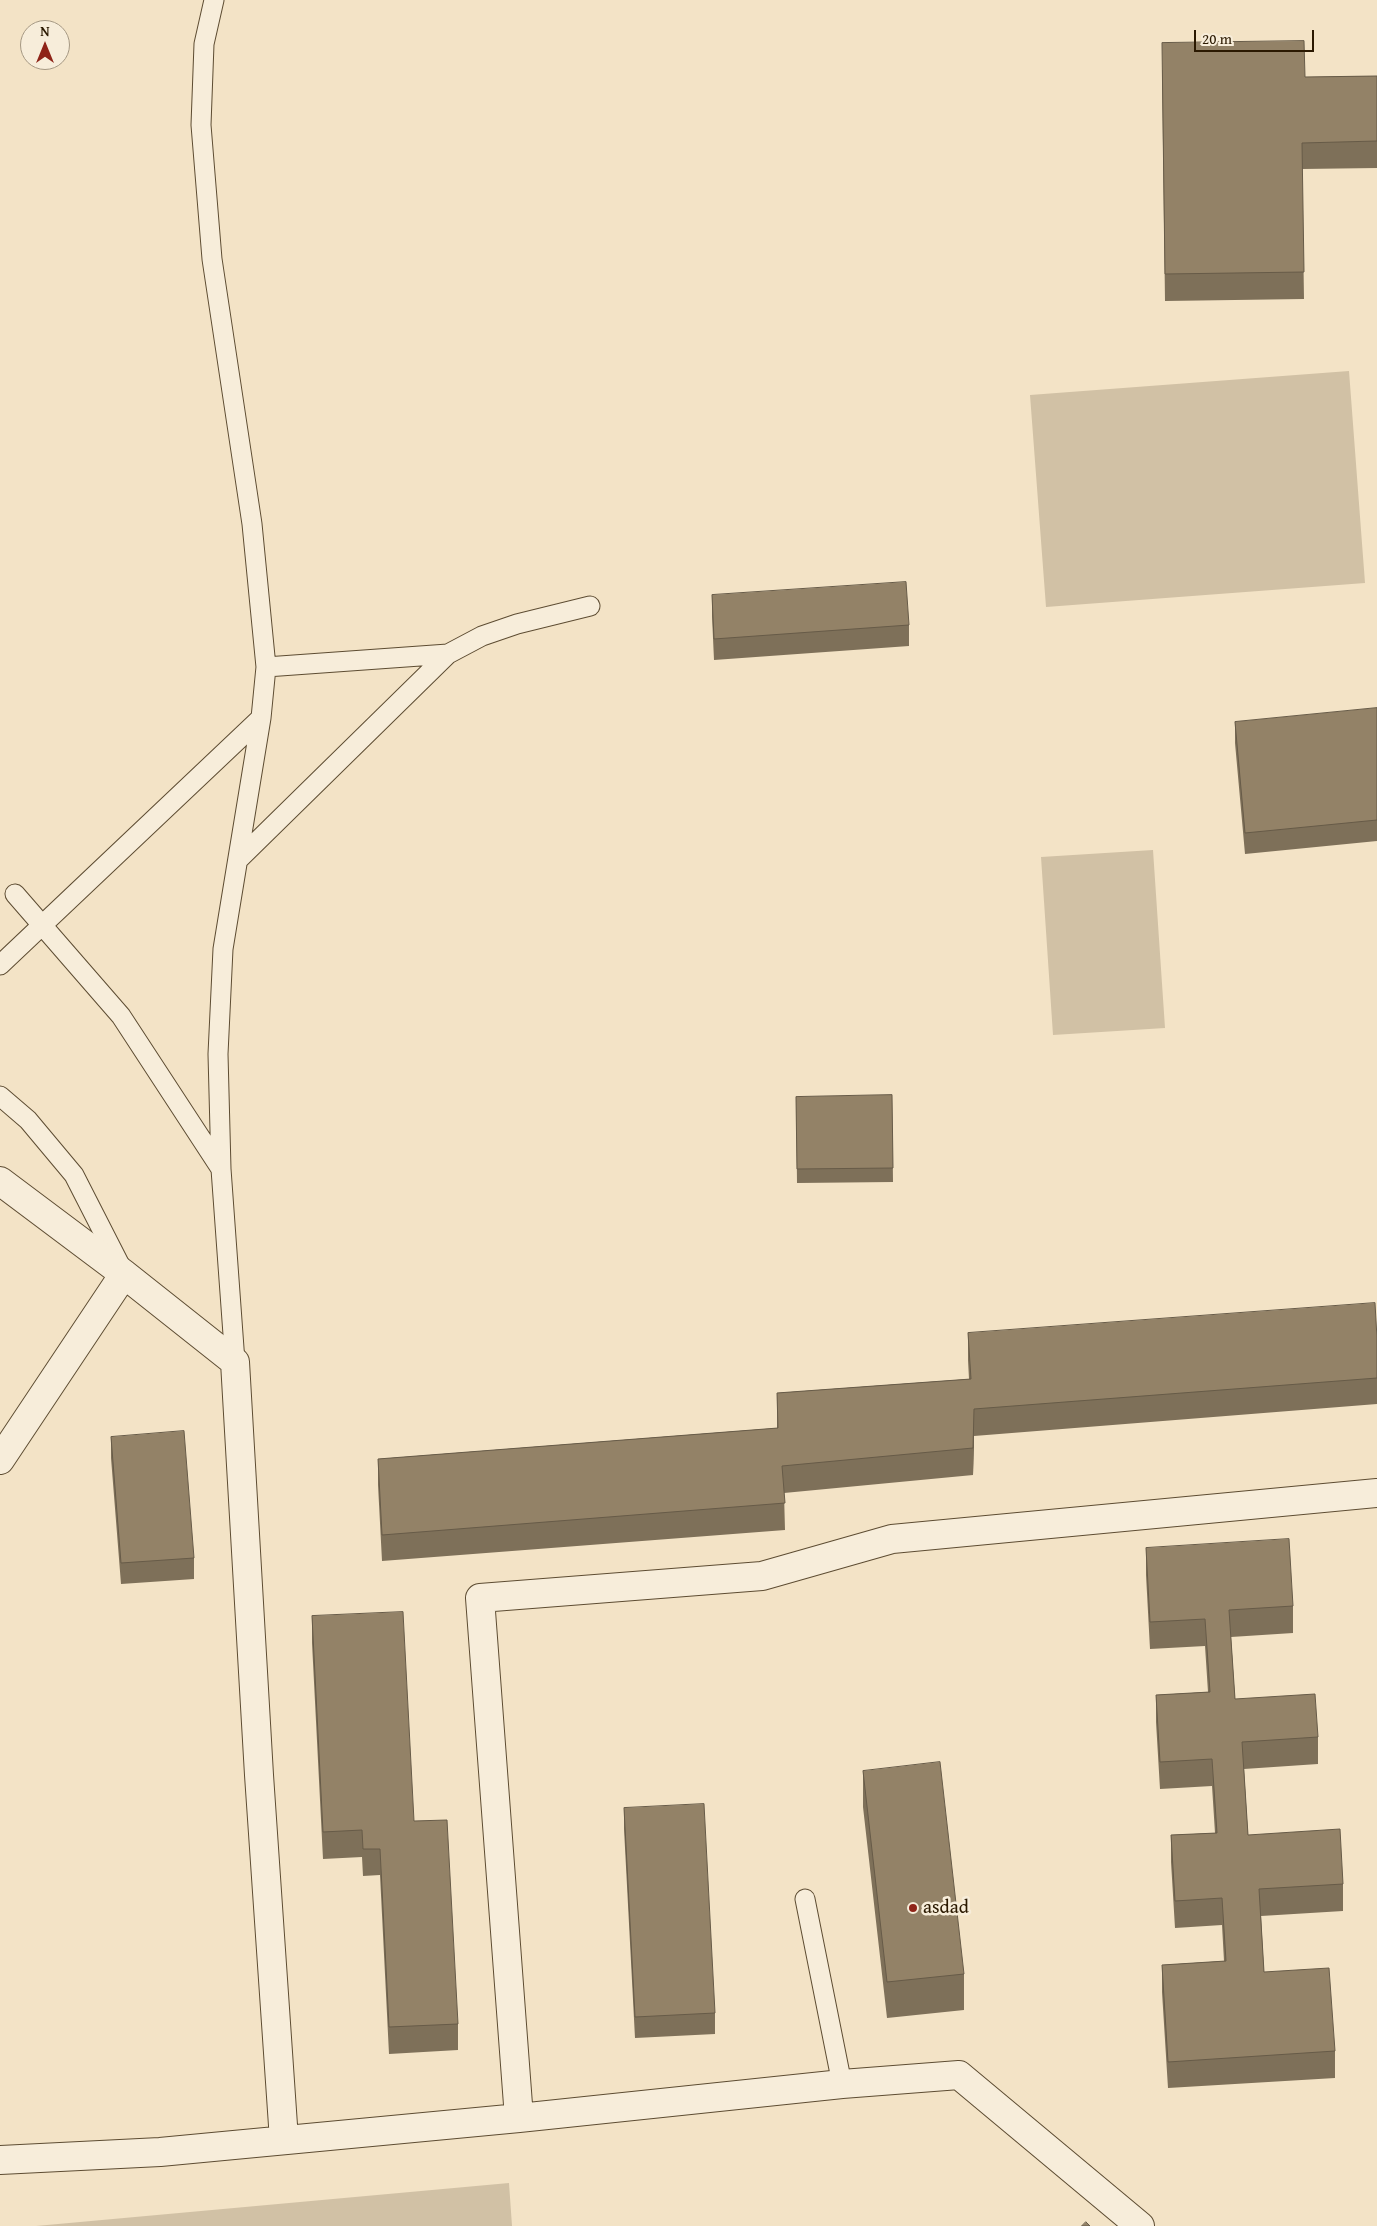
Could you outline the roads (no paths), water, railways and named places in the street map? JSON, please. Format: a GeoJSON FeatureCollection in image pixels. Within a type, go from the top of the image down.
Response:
{"type":"FeatureCollection","features":[{"type":"Feature","properties":{"kind":"street"},"geometry":{"type":"LineString","coordinates":[[0,1181],[124,1274],[235,1362],[259,1775],[284,2140]]}},
{"type":"Feature","properties":{"kind":"street"},"geometry":{"type":"LineString","coordinates":[[0,1460],[124,1274]]}},
{"type":"Feature","properties":{"kind":"street"},"geometry":{"type":"LineString","coordinates":[[519,2118],[480,1598],[762,1576],[892,1539],[1377,1493]]}},
{"type":"Feature","properties":{"kind":"street"},"geometry":{"type":"LineString","coordinates":[[0,2160],[160,2152],[519,2118],[842,2084],[959,2075],[1140,2226]]}},
{"type":"Feature","properties":{"kind":"lane"},"geometry":{"type":"LineString","coordinates":[[214,0],[204,44],[201,125],[212,259],[252,524],[266,667],[261,718],[223,948],[218,1054],[220,1169],[235,1362]]}},
{"type":"Feature","properties":{"kind":"lane"},"geometry":{"type":"LineString","coordinates":[[238,860],[448,654],[482,636],[517,624],[590,606]]}},
{"type":"Feature","properties":{"kind":"lane"},"geometry":{"type":"LineString","coordinates":[[266,667],[448,654]]}},
{"type":"Feature","properties":{"kind":"lane"},"geometry":{"type":"LineString","coordinates":[[0,965],[261,718]]}},
{"type":"Feature","properties":{"kind":"lane"},"geometry":{"type":"LineString","coordinates":[[15,894],[121,1016],[220,1169]]}},
{"type":"Feature","properties":{"kind":"lane"},"geometry":{"type":"LineString","coordinates":[[0,1096],[28,1120],[74,1175],[124,1274]]}},
{"type":"Feature","properties":{"kind":"lane"},"geometry":{"type":"LineString","coordinates":[[805,1899],[842,2084]]}},
{"type":"Feature","properties":{"kind":"place","name":"asdad"},"geometry":{"type":"Point","coordinates":[913,1908]}}]}
